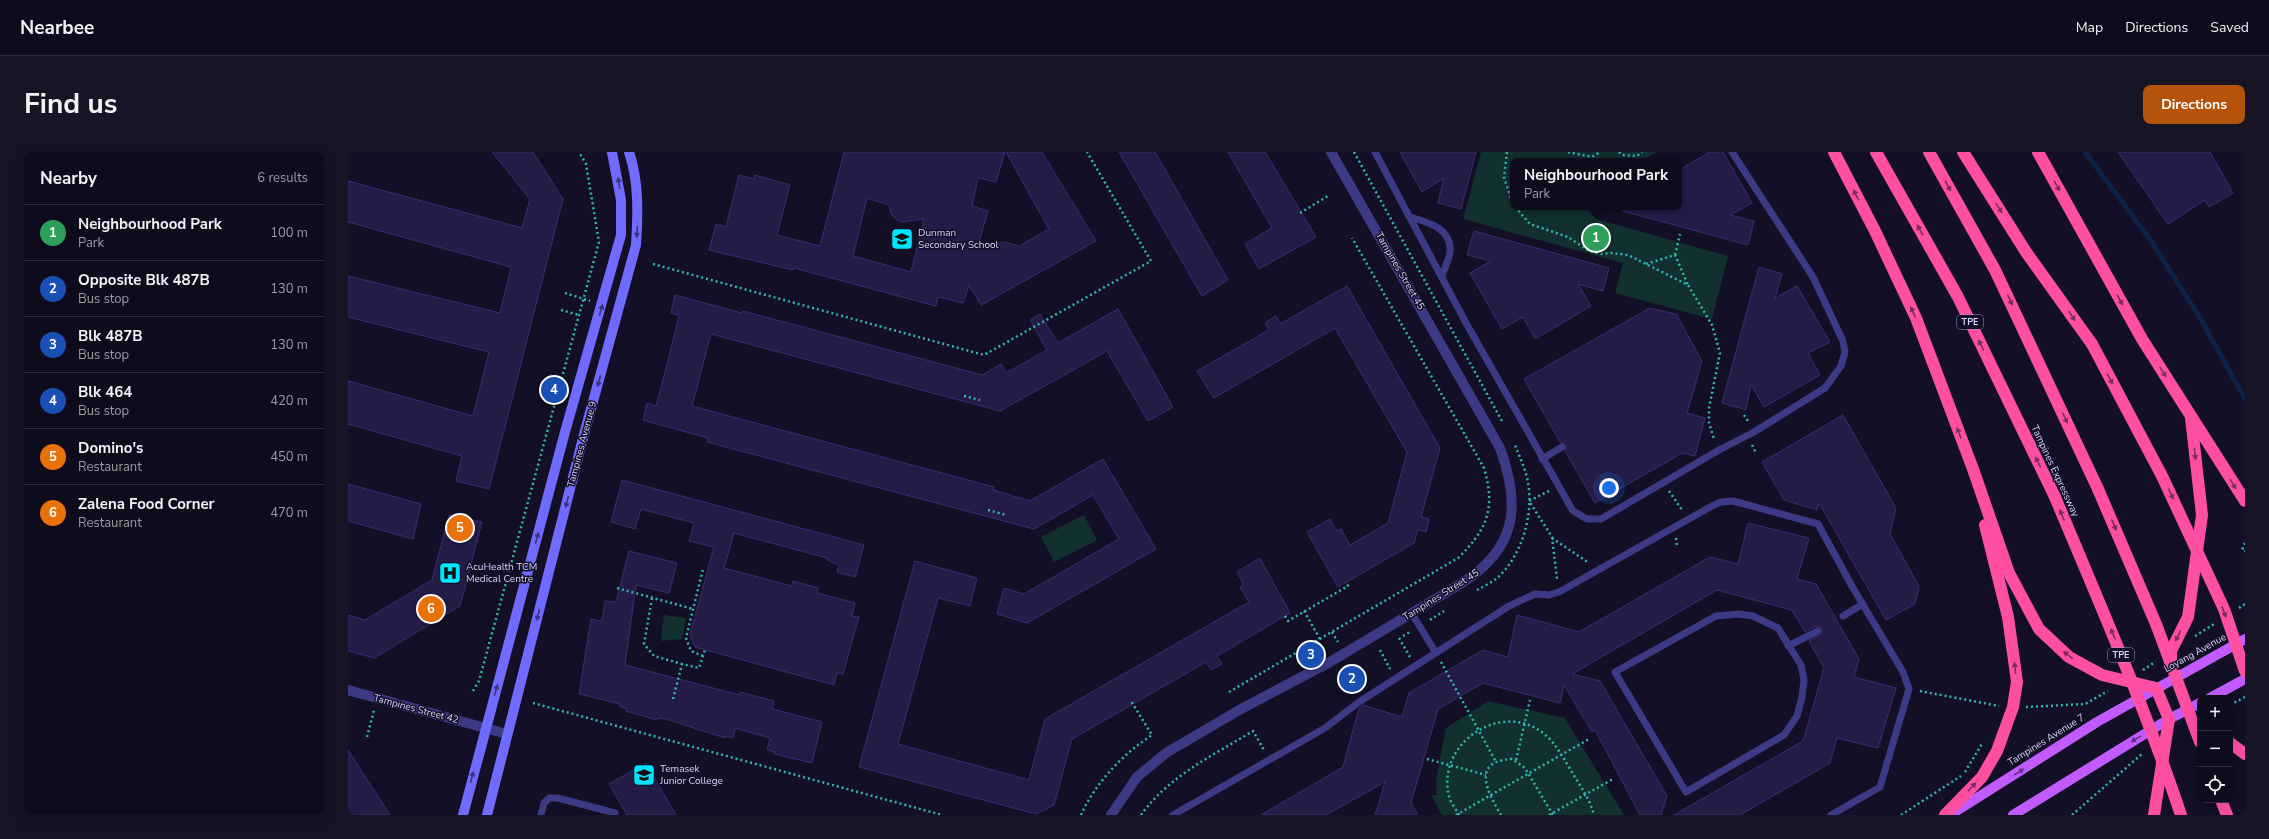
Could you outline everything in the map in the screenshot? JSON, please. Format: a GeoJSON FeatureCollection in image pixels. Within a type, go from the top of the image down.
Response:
{"type":"FeatureCollection","features":[{"type":"Feature","properties":{"kind":"highway"},"geometry":{"type":"LineString","coordinates":[[1834,152],[1875,231],[1916,318],[1973,470],[2009,574],[2039,629],[2069,657],[2102,675],[2156,688],[2169,719],[2154,815]]}},
{"type":"Feature","properties":{"kind":"highway","name":"Tampines Expressway"},"geometry":{"type":"LineString","coordinates":[[1876,152],[1958,297],[2055,497],[2118,644],[2165,768],[2181,815]]}},
{"type":"Feature","properties":{"kind":"highway"},"geometry":{"type":"LineString","coordinates":[[1929,152],[1995,270],[2098,489],[2156,624],[2197,734]]}},
{"type":"Feature","properties":{"kind":"highway"},"geometry":{"type":"LineString","coordinates":[[1963,152],[2026,252],[2092,344],[2162,476],[2224,609],[2245,671]]}},
{"type":"Feature","properties":{"kind":"highway"},"geometry":{"type":"LineString","coordinates":[[2038,152],[2142,339],[2245,502]]}},
{"type":"Feature","properties":{"kind":"highway"},"geometry":{"type":"LineString","coordinates":[[2191,415],[2202,515],[2188,617],[2171,651],[2170,679],[2185,712],[2197,720]]}},
{"type":"Feature","properties":{"kind":"highway"},"geometry":{"type":"LineString","coordinates":[[1946,815],[1982,777],[1997,751],[2017,682],[2008,616],[1973,470]]}},
{"type":"Feature","properties":{"kind":"highway"},"geometry":{"type":"LineString","coordinates":[[2233,745],[2245,754]]}},
{"type":"Feature","properties":{"kind":"highway"},"geometry":{"type":"LineString","coordinates":[[2222,803],[2227,815]]}},
{"type":"Feature","properties":{"kind":"main road","name":"Tampines Avenue 9"},"geometry":{"type":"LineString","coordinates":[[463,815],[565,432],[621,234],[621,200],[612,152]]}},
{"type":"Feature","properties":{"kind":"main road","name":"Tampines Avenue 9"},"geometry":{"type":"LineString","coordinates":[[487,815],[583,438],[636,245],[638,217],[636,185],[629,152]]}},
{"type":"Feature","properties":{"kind":"main road","name":"Loyang Avenue"},"geometry":{"type":"LineString","coordinates":[[2156,688],[2245,639]]}},
{"type":"Feature","properties":{"kind":"main road"},"geometry":{"type":"LineString","coordinates":[[2216,695],[2245,679]]}},
{"type":"Feature","properties":{"kind":"main road","name":"Tampines Avenue 7"},"geometry":{"type":"LineString","coordinates":[[1950,815],[2156,688]]}},
{"type":"Feature","properties":{"kind":"main road"},"geometry":{"type":"LineString","coordinates":[[2013,815],[2169,719],[2197,706]]}},
{"type":"Feature","properties":{"kind":"street","name":"Tampines Street 45"},"geometry":{"type":"LineString","coordinates":[[1111,815],[1137,777],[1166,753],[1412,614],[1481,571],[1495,557],[1505,539],[1510,520],[1512,501],[1508,471],[1500,448],[1331,152]]}},
{"type":"Feature","properties":{"kind":"street","name":"Tampines Street 42"},"geometry":{"type":"LineString","coordinates":[[348,690],[485,728]]}},
{"type":"Feature","properties":{"kind":"street"},"geometry":{"type":"LineString","coordinates":[[485,728],[507,734]]}},
{"type":"Feature","properties":{"kind":"lane"},"geometry":{"type":"LineString","coordinates":[[1375,152],[1492,369],[1558,487],[1573,511],[1586,519],[1601,519],[1719,450],[1754,432],[1825,388],[1841,366],[1845,352],[1843,341],[1813,277],[1732,152]]}},
{"type":"Feature","properties":{"kind":"lane"},"geometry":{"type":"LineString","coordinates":[[1410,217],[1439,227],[1444,233],[1450,251],[1442,276]]}},
{"type":"Feature","properties":{"kind":"lane"},"geometry":{"type":"LineString","coordinates":[[1542,459],[1562,446]]}},
{"type":"Feature","properties":{"kind":"lane"},"geometry":{"type":"LineString","coordinates":[[1173,815],[1324,728],[1359,702],[1396,678],[1522,600],[1535,594],[1549,595],[1559,592],[1721,502],[1733,501],[1818,524],[1903,672],[1909,689],[1880,787],[1831,815]]}},
{"type":"Feature","properties":{"kind":"lane"},"geometry":{"type":"LineString","coordinates":[[1843,616],[1863,604]]}},
{"type":"Feature","properties":{"kind":"lane"},"geometry":{"type":"LineString","coordinates":[[1412,614],[1436,653]]}},
{"type":"Feature","properties":{"kind":"lane"},"geometry":{"type":"LineString","coordinates":[[1739,614],[1753,616],[1778,628],[1788,646],[1801,665],[1804,680],[1802,697],[1797,716],[1784,735],[1686,792],[1616,672],[1716,616],[1739,614]]}},
{"type":"Feature","properties":{"kind":"lane"},"geometry":{"type":"LineString","coordinates":[[1788,646],[1818,631]]}},
{"type":"Feature","properties":{"kind":"lane"},"geometry":{"type":"LineString","coordinates":[[541,815],[544,803],[549,798],[558,798],[615,813]]}},
{"type":"Feature","properties":{"kind":"path"},"geometry":{"type":"LineString","coordinates":[[473,691],[479,681],[599,242],[586,164],[580,152]]}},
{"type":"Feature","properties":{"kind":"path"},"geometry":{"type":"LineString","coordinates":[[653,264],[984,355],[1151,261],[1087,152]]}},
{"type":"Feature","properties":{"kind":"path"},"geometry":{"type":"LineString","coordinates":[[1507,152],[1504,177],[1510,194]]}},
{"type":"Feature","properties":{"kind":"path"},"geometry":{"type":"LineString","coordinates":[[1568,152],[1592,157],[1600,152]]}},
{"type":"Feature","properties":{"kind":"path"},"geometry":{"type":"LineString","coordinates":[[1619,152],[1622,155],[1637,156],[1642,152]]}},
{"type":"Feature","properties":{"kind":"path"},"geometry":{"type":"LineString","coordinates":[[1300,213],[1328,196]]}},
{"type":"Feature","properties":{"kind":"path"},"geometry":{"type":"LineString","coordinates":[[1518,210],[1530,224],[1568,237],[1589,251],[1601,254],[1611,252],[1624,254],[1688,285]]}},
{"type":"Feature","properties":{"kind":"path"},"geometry":{"type":"LineString","coordinates":[[1680,234],[1674,255],[1688,285],[1712,325],[1720,354],[1709,408],[1712,436],[1719,450]]}},
{"type":"Feature","properties":{"kind":"path"},"geometry":{"type":"LineString","coordinates":[[1229,692],[1458,558],[1476,541],[1489,510],[1489,494],[1484,468],[1352,238]]}},
{"type":"Feature","properties":{"kind":"path"},"geometry":{"type":"LineString","coordinates":[[1645,265],[1674,255]]}},
{"type":"Feature","properties":{"kind":"path"},"geometry":{"type":"LineString","coordinates":[[565,293],[602,304]]}},
{"type":"Feature","properties":{"kind":"path"},"geometry":{"type":"LineString","coordinates":[[561,310],[579,315]]}},
{"type":"Feature","properties":{"kind":"path"},"geometry":{"type":"LineString","coordinates":[[1464,383],[1492,369]]}},
{"type":"Feature","properties":{"kind":"path"},"geometry":{"type":"LineString","coordinates":[[964,396],[980,400]]}},
{"type":"Feature","properties":{"kind":"path"},"geometry":{"type":"LineString","coordinates":[[1752,446],[1756,453]]}},
{"type":"Feature","properties":{"kind":"path"},"geometry":{"type":"LineString","coordinates":[[1558,487],[1529,501],[1552,537],[1598,569]]}},
{"type":"Feature","properties":{"kind":"path"},"geometry":{"type":"LineString","coordinates":[[1670,493],[1688,520]]}},
{"type":"Feature","properties":{"kind":"path"},"geometry":{"type":"LineString","coordinates":[[988,510],[1006,515]]}},
{"type":"Feature","properties":{"kind":"path"},"geometry":{"type":"LineString","coordinates":[[1552,537],[1559,592]]}},
{"type":"Feature","properties":{"kind":"path"},"geometry":{"type":"LineString","coordinates":[[2245,543],[2242,550],[2245,552]]}},
{"type":"Feature","properties":{"kind":"path"},"geometry":{"type":"LineString","coordinates":[[703,569],[686,638],[691,651],[703,656]]}},
{"type":"Feature","properties":{"kind":"path"},"geometry":{"type":"LineString","coordinates":[[1285,616],[1288,621],[1348,586],[1346,582]]}},
{"type":"Feature","properties":{"kind":"path"},"geometry":{"type":"LineString","coordinates":[[617,588],[693,609]]}},
{"type":"Feature","properties":{"kind":"path"},"geometry":{"type":"LineString","coordinates":[[652,598],[644,644],[654,656],[699,668],[705,650]]}},
{"type":"Feature","properties":{"kind":"path"},"geometry":{"type":"LineString","coordinates":[[2238,608],[2245,604]]}},
{"type":"Feature","properties":{"kind":"path"},"geometry":{"type":"LineString","coordinates":[[1304,611],[1320,639]]}},
{"type":"Feature","properties":{"kind":"path"},"geometry":{"type":"LineString","coordinates":[[2191,638],[2218,621]]}},
{"type":"Feature","properties":{"kind":"path"},"geometry":{"type":"LineString","coordinates":[[1399,638],[1415,667]]}},
{"type":"Feature","properties":{"kind":"path"},"geometry":{"type":"LineString","coordinates":[[1380,650],[1396,678]]}},
{"type":"Feature","properties":{"kind":"path"},"geometry":{"type":"LineString","coordinates":[[1909,689],[2009,707],[2085,704],[2125,681],[2171,651]]}},
{"type":"Feature","properties":{"kind":"path"},"geometry":{"type":"LineString","coordinates":[[1436,653],[1496,762]]}},
{"type":"Feature","properties":{"kind":"path"},"geometry":{"type":"LineString","coordinates":[[673,698],[682,664]]}},
{"type":"Feature","properties":{"kind":"path"},"geometry":{"type":"LineString","coordinates":[[2233,703],[2245,697]]}},
{"type":"Feature","properties":{"kind":"path"},"geometry":{"type":"LineString","coordinates":[[1516,760],[1530,700]]}},
{"type":"Feature","properties":{"kind":"path"},"geometry":{"type":"LineString","coordinates":[[1081,815],[1092,792],[1134,746],[1152,735],[1131,701]]}},
{"type":"Feature","properties":{"kind":"path"},"geometry":{"type":"LineString","coordinates":[[533,703],[942,815]]}},
{"type":"Feature","properties":{"kind":"path"},"geometry":{"type":"LineString","coordinates":[[367,737],[372,721]]}},
{"type":"Feature","properties":{"kind":"path"},"geometry":{"type":"LineString","coordinates":[[1589,739],[1561,755],[1529,774],[1489,795],[1457,815],[1449,797],[1451,765],[1458,748],[1479,729],[1504,721],[1524,724],[1542,733],[1553,743],[1561,755],[1585,795],[1594,815]]}},
{"type":"Feature","properties":{"kind":"path"},"geometry":{"type":"LineString","coordinates":[[1141,815],[1152,799],[1171,782],[1253,731],[1264,750]]}},
{"type":"Feature","properties":{"kind":"path"},"geometry":{"type":"LineString","coordinates":[[1901,815],[1964,774],[1987,736]]}},
{"type":"Feature","properties":{"kind":"path"},"geometry":{"type":"LineString","coordinates":[[2072,815],[2143,753]]}},
{"type":"Feature","properties":{"kind":"path"},"geometry":{"type":"LineString","coordinates":[[1428,759],[1486,775]]}},
{"type":"Feature","properties":{"kind":"path"},"geometry":{"type":"LineString","coordinates":[[1501,815],[1489,795],[1485,780],[1490,766],[1503,759],[1516,760],[1529,774],[1553,814]]}},
{"type":"Feature","properties":{"kind":"path"},"geometry":{"type":"LineString","coordinates":[[1549,815],[1613,779]]}},
{"type":"Feature","properties":{"kind":"green space"},"geometry":{"type":"Polygon","coordinates":[[[1481,152],[1656,152],[1647,158],[1510,158],[1510,210],[1598,210],[1596,219],[1728,256],[1712,319],[1615,293],[1623,263],[1463,219],[1481,152]]]}},
{"type":"Feature","properties":{"kind":"green space"},"geometry":{"type":"Polygon","coordinates":[[[1084,515],[1097,540],[1054,562],[1041,537],[1084,515]]]}},
{"type":"Feature","properties":{"kind":"green space"},"geometry":{"type":"Polygon","coordinates":[[[664,615],[686,618],[682,639],[661,641],[664,615]]]}},
{"type":"Feature","properties":{"kind":"green space"},"geometry":{"type":"Polygon","coordinates":[[[1488,701],[1565,718],[1624,815],[1442,815],[1431,795],[1437,795],[1436,780],[1446,728],[1488,701]]]}},
{"type":"Feature","properties":{"kind":"building"},"geometry":{"type":"Polygon","coordinates":[[[492,152],[533,152],[563,199],[489,489],[456,481],[462,456],[348,424],[348,381],[473,416],[489,352],[348,317],[348,276],[500,313],[511,267],[348,222],[348,181],[522,228],[530,199],[492,152]]]}},
{"type":"Feature","properties":{"kind":"building"},"geometry":{"type":"Polygon","coordinates":[[[844,152],[1005,152],[996,182],[978,178],[972,206],[988,211],[977,249],[1004,242],[1019,246],[1049,229],[1006,152],[1042,152],[1096,241],[981,305],[969,285],[963,303],[938,297],[936,306],[794,268],[793,270],[709,250],[716,224],[726,227],[739,175],[754,179],[755,175],[790,185],[777,235],[820,246],[844,152]],[[867,198],[853,256],[911,272],[924,219],[903,222],[897,220],[891,214],[889,205],[867,198]]]}},
{"type":"Feature","properties":{"kind":"building"},"geometry":{"type":"Polygon","coordinates":[[[1119,152],[1155,152],[1228,280],[1202,296],[1119,152]]]}},
{"type":"Feature","properties":{"kind":"building"},"geometry":{"type":"Polygon","coordinates":[[[1228,152],[1265,152],[1316,237],[1259,269],[1245,244],[1272,228],[1228,152]]]}},
{"type":"Feature","properties":{"kind":"building"},"geometry":{"type":"Polygon","coordinates":[[[1400,152],[1476,152],[1461,209],[1438,203],[1444,178],[1422,192],[1400,152]]]}},
{"type":"Feature","properties":{"kind":"building"},"geometry":{"type":"Polygon","coordinates":[[[1710,152],[1723,152],[1752,203],[1730,215],[1754,221],[1748,245],[1623,211],[1682,210],[1682,168],[1710,152]]]}},
{"type":"Feature","properties":{"kind":"building"},"geometry":{"type":"Polygon","coordinates":[[[2118,152],[2210,152],[2233,193],[2209,207],[2205,200],[2168,224],[2118,152]]]}},
{"type":"Feature","properties":{"kind":"building"},"geometry":{"type":"Polygon","coordinates":[[[1474,231],[1609,268],[1603,291],[1578,284],[1591,306],[1535,339],[1523,317],[1502,329],[1470,273],[1491,261],[1467,255],[1474,231]]]}},
{"type":"Feature","properties":{"kind":"building"},"geometry":{"type":"Polygon","coordinates":[[[1759,267],[1782,274],[1775,298],[1797,286],[1830,342],[1808,353],[1820,375],[1764,407],[1751,384],[1746,410],[1722,403],[1759,267]]]}},
{"type":"Feature","properties":{"kind":"building"},"geometry":{"type":"Polygon","coordinates":[[[1347,286],[1440,448],[1421,517],[1429,519],[1426,532],[1418,530],[1414,543],[1338,587],[1307,532],[1330,519],[1337,531],[1341,529],[1350,545],[1388,523],[1407,452],[1335,328],[1214,398],[1197,371],[1269,330],[1265,323],[1276,316],[1280,324],[1347,286]]]}},
{"type":"Feature","properties":{"kind":"building"},"geometry":{"type":"Polygon","coordinates":[[[675,295],[742,313],[743,311],[982,375],[1001,364],[1006,373],[1047,350],[1030,320],[1040,314],[1058,343],[1118,309],[1173,407],[1148,421],[1107,351],[1000,411],[711,334],[692,406],[994,487],[993,490],[1030,501],[1103,459],[1156,549],[1027,623],[997,614],[1004,588],[1024,594],[1119,539],[1093,495],[1034,529],[707,442],[708,438],[643,420],[647,403],[656,406],[671,349],[679,315],[671,313],[675,295]]]}},
{"type":"Feature","properties":{"kind":"building"},"geometry":{"type":"Polygon","coordinates":[[[1650,308],[1676,314],[1702,361],[1687,413],[1705,418],[1695,456],[1682,453],[1595,503],[1565,451],[1566,445],[1560,442],[1524,379],[1650,308]]]}},
{"type":"Feature","properties":{"kind":"building"},"geometry":{"type":"Polygon","coordinates":[[[1843,415],[1896,508],[1890,534],[1919,586],[1915,604],[1886,620],[1819,503],[1817,510],[1784,500],[1762,462],[1843,415]]]}},
{"type":"Feature","properties":{"kind":"building"},"geometry":{"type":"Polygon","coordinates":[[[622,480],[864,545],[855,577],[837,572],[839,565],[827,560],[827,558],[734,533],[724,568],[792,586],[793,581],[818,588],[817,593],[855,603],[852,616],[859,617],[843,674],[837,673],[834,685],[695,647],[690,635],[714,547],[689,541],[694,523],[641,509],[635,529],[611,522],[622,480]]]}},
{"type":"Feature","properties":{"kind":"building"},"geometry":{"type":"Polygon","coordinates":[[[348,484],[421,504],[413,539],[348,521],[348,484]]]}},
{"type":"Feature","properties":{"kind":"building"},"geometry":{"type":"Polygon","coordinates":[[[449,515],[482,522],[460,606],[374,658],[348,651],[348,615],[365,620],[432,580],[449,515]]]}},
{"type":"Feature","properties":{"kind":"building"},"geometry":{"type":"Polygon","coordinates":[[[1748,523],[1809,538],[1797,579],[1816,584],[1859,659],[1854,677],[1896,688],[1878,748],[1837,738],[1830,763],[1740,815],[1674,815],[1803,741],[1824,668],[1809,641],[1822,634],[1821,627],[1816,626],[1805,632],[1792,610],[1717,590],[1572,674],[1600,681],[1667,796],[1661,815],[1640,815],[1595,730],[1592,732],[1564,685],[1560,703],[1483,683],[1438,709],[1411,803],[1418,815],[1375,815],[1385,782],[1326,815],[1261,815],[1343,767],[1359,708],[1363,705],[1402,717],[1409,693],[1483,650],[1508,657],[1517,615],[1579,632],[1710,557],[1738,564],[1748,523]]]}},
{"type":"Feature","properties":{"kind":"building"},"geometry":{"type":"Polygon","coordinates":[[[629,551],[677,563],[669,593],[636,585],[625,665],[740,695],[740,692],[774,701],[772,709],[822,722],[812,763],[774,754],[775,752],[767,750],[770,738],[735,728],[733,738],[725,736],[725,738],[666,719],[658,718],[657,720],[626,711],[627,709],[620,707],[620,704],[579,694],[591,619],[602,621],[605,601],[616,602],[629,551]]]}},
{"type":"Feature","properties":{"kind":"building"},"geometry":{"type":"Polygon","coordinates":[[[1260,558],[1290,613],[1217,656],[1222,664],[1211,670],[1206,662],[1072,739],[1054,805],[1036,814],[859,767],[915,561],[977,578],[970,606],[938,598],[898,744],[1029,780],[1045,719],[1249,602],[1240,587],[1244,585],[1237,572],[1260,558]]]}},
{"type":"Feature","properties":{"kind":"building"},"geometry":{"type":"Polygon","coordinates":[[[348,750],[390,815],[348,815],[348,750]]]}},
{"type":"Feature","properties":{"kind":"building"},"geometry":{"type":"Polygon","coordinates":[[[646,763],[676,815],[627,815],[609,784],[646,763]]]}},
{"type":"Feature","properties":{"kind":"waterway"},"geometry":{"type":"LineString","coordinates":[[2085,152],[2149,238],[2199,316],[2245,399]]}},
{"type":"Feature","properties":{"kind":"place","name":"Neighbourhood Park"},"geometry":{"type":"Point","coordinates":[1596,238]}},
{"type":"Feature","properties":{"kind":"place","name":"Dunman Secondary School"},"geometry":{"type":"Point","coordinates":[902,239]}},
{"type":"Feature","properties":{"kind":"place","name":"Blk 464"},"geometry":{"type":"Point","coordinates":[554,390]}},
{"type":"Feature","properties":{"kind":"place","name":"Domino's"},"geometry":{"type":"Point","coordinates":[460,528]}},
{"type":"Feature","properties":{"kind":"place","name":"AcuHealth TCM Medical Centre"},"geometry":{"type":"Point","coordinates":[450,573]}},
{"type":"Feature","properties":{"kind":"place","name":"Zalena Food Corner"},"geometry":{"type":"Point","coordinates":[431,609]}},
{"type":"Feature","properties":{"kind":"place","name":"Blk 487B"},"geometry":{"type":"Point","coordinates":[1311,655]}},
{"type":"Feature","properties":{"kind":"place","name":"Opposite Blk 487B"},"geometry":{"type":"Point","coordinates":[1352,679]}},
{"type":"Feature","properties":{"kind":"place","name":"Temasek Junior College"},"geometry":{"type":"Point","coordinates":[644,775]}}]}
